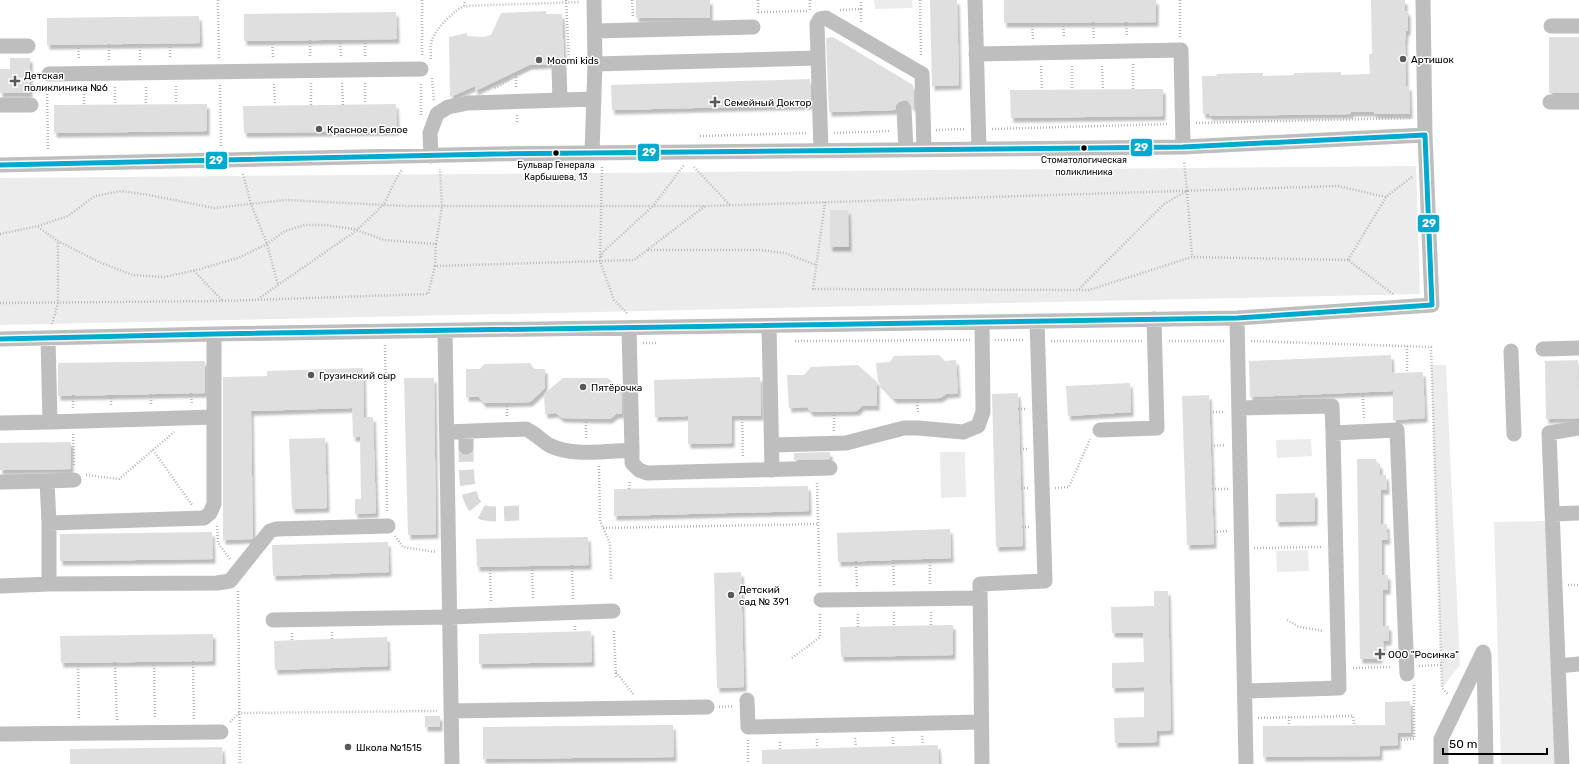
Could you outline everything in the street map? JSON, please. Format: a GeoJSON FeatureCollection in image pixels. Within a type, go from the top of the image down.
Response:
{"type":"FeatureCollection","features":[{"type":"Feature","properties":{"kind":"street"},"geometry":{"type":"LineString","coordinates":[[975,0],[979,149]]}},
{"type":"Feature","properties":{"kind":"street"},"geometry":{"type":"LineString","coordinates":[[0,339],[214,334],[445,332],[1237,318],[1432,305],[1425,135],[1423,0]]}},
{"type":"Feature","properties":{"kind":"street"},"geometry":{"type":"LineString","coordinates":[[590,1],[595,31],[594,99],[599,153]]}},
{"type":"Feature","properties":{"kind":"street"},"geometry":{"type":"LineString","coordinates":[[821,151],[817,24],[820,19],[826,18],[922,74],[924,150]]}},
{"type":"Feature","properties":{"kind":"street"},"geometry":{"type":"LineString","coordinates":[[1551,26],[1579,26]]}},
{"type":"Feature","properties":{"kind":"street"},"geometry":{"type":"LineString","coordinates":[[595,31],[753,27]]}},
{"type":"Feature","properties":{"kind":"street"},"geometry":{"type":"LineString","coordinates":[[0,46],[28,46]]}},
{"type":"Feature","properties":{"kind":"street"},"geometry":{"type":"LineString","coordinates":[[976,54],[1181,50],[1183,147]]}},
{"type":"Feature","properties":{"kind":"street"},"geometry":{"type":"LineString","coordinates":[[595,64],[818,58]]}},
{"type":"Feature","properties":{"kind":"street"},"geometry":{"type":"LineString","coordinates":[[559,67],[560,100]]}},
{"type":"Feature","properties":{"kind":"street"},"geometry":{"type":"LineString","coordinates":[[49,74],[428,68]]}},
{"type":"Feature","properties":{"kind":"street"},"geometry":{"type":"LineString","coordinates":[[435,156],[430,133],[437,114],[456,104],[594,99]]}},
{"type":"Feature","properties":{"kind":"street"},"geometry":{"type":"LineString","coordinates":[[1550,102],[1579,102]]}},
{"type":"Feature","properties":{"kind":"street"},"geometry":{"type":"LineString","coordinates":[[0,105],[32,105]]}},
{"type":"Feature","properties":{"kind":"street"},"geometry":{"type":"LineString","coordinates":[[904,109],[906,150]]}},
{"type":"Feature","properties":{"kind":"street"},"geometry":{"type":"LineString","coordinates":[[0,165],[599,153],[691,156],[821,151],[1183,147],[1425,135]]}},
{"type":"Feature","properties":{"kind":"street"},"geometry":{"type":"LineString","coordinates":[[1237,318],[1246,764]]}},
{"type":"Feature","properties":{"kind":"street"},"geometry":{"type":"LineString","coordinates":[[1100,430],[1157,428],[1154,319]]}},
{"type":"Feature","properties":{"kind":"street"},"geometry":{"type":"LineString","coordinates":[[982,764],[980,584],[1045,581],[1037,321]]}},
{"type":"Feature","properties":{"kind":"street"},"geometry":{"type":"LineString","coordinates":[[635,328],[632,463],[638,470],[647,473],[743,470],[772,458],[846,443],[904,428],[963,432],[978,426],[983,412],[982,322]]}},
{"type":"Feature","properties":{"kind":"street"},"geometry":{"type":"LineString","coordinates":[[769,326],[772,458]]}},
{"type":"Feature","properties":{"kind":"street"},"geometry":{"type":"LineString","coordinates":[[445,332],[452,764]]}},
{"type":"Feature","properties":{"kind":"street"},"geometry":{"type":"LineString","coordinates":[[49,523],[206,515],[214,504],[214,334]]}},
{"type":"Feature","properties":{"kind":"street"},"geometry":{"type":"LineString","coordinates":[[48,338],[50,422]]}},
{"type":"Feature","properties":{"kind":"street"},"geometry":{"type":"LineString","coordinates":[[1543,350],[1579,348]]}},
{"type":"Feature","properties":{"kind":"street"},"geometry":{"type":"LineString","coordinates":[[1511,351],[1514,434]]}},
{"type":"Feature","properties":{"kind":"street"},"geometry":{"type":"LineString","coordinates":[[1239,408],[1332,406],[1338,633],[1339,688],[1245,691]]}},
{"type":"Feature","properties":{"kind":"street"},"geometry":{"type":"LineString","coordinates":[[0,423],[214,417]]}},
{"type":"Feature","properties":{"kind":"street"},"geometry":{"type":"LineString","coordinates":[[1562,764],[1549,433],[1579,428]]}},
{"type":"Feature","properties":{"kind":"street"},"geometry":{"type":"LineString","coordinates":[[447,432],[526,429],[536,434],[548,445],[568,452],[632,450]]}},
{"type":"Feature","properties":{"kind":"street"},"geometry":{"type":"LineString","coordinates":[[1333,432],[1397,430],[1410,677]]}},
{"type":"Feature","properties":{"kind":"street"},"geometry":{"type":"LineString","coordinates":[[466,432],[466,447]]}},
{"type":"Feature","properties":{"kind":"street"},"geometry":{"type":"LineString","coordinates":[[772,458],[794,457]]}},
{"type":"Feature","properties":{"kind":"street"},"geometry":{"type":"LineString","coordinates":[[772,458],[812,469],[830,468]]}},
{"type":"Feature","properties":{"kind":"street"},"geometry":{"type":"LineString","coordinates":[[0,482],[47,481],[74,477]]}},
{"type":"Feature","properties":{"kind":"street"},"geometry":{"type":"LineString","coordinates":[[47,481],[49,584]]}},
{"type":"Feature","properties":{"kind":"street"},"geometry":{"type":"LineString","coordinates":[[1553,514],[1579,513]]}},
{"type":"Feature","properties":{"kind":"street"},"geometry":{"type":"LineString","coordinates":[[0,586],[49,584],[217,583],[230,581],[270,531],[276,529],[388,526]]}},
{"type":"Feature","properties":{"kind":"street"},"geometry":{"type":"LineString","coordinates":[[821,600],[980,598]]}},
{"type":"Feature","properties":{"kind":"street"},"geometry":{"type":"LineString","coordinates":[[273,620],[491,616],[613,611]]}},
{"type":"Feature","properties":{"kind":"street"},"geometry":{"type":"LineString","coordinates":[[1441,764],[1441,739],[1484,652],[1486,764]]}},
{"type":"Feature","properties":{"kind":"street"},"geometry":{"type":"LineString","coordinates":[[1558,666],[1579,664]]}},
{"type":"Feature","properties":{"kind":"street"},"geometry":{"type":"LineString","coordinates":[[747,703],[748,727],[981,722]]}},
{"type":"Feature","properties":{"kind":"street"},"geometry":{"type":"LineString","coordinates":[[452,711],[707,707]]}},
{"type":"Feature","properties":{"kind":"street"},"geometry":{"type":"LineString","coordinates":[[0,734],[221,732]]}},
{"type":"Feature","properties":{"kind":"path"},"geometry":{"type":"LineString","coordinates":[[422,0],[428,68],[433,98],[441,111]]}},
{"type":"Feature","properties":{"kind":"path"},"geometry":{"type":"LineString","coordinates":[[464,6],[465,0]]}},
{"type":"Feature","properties":{"kind":"path"},"geometry":{"type":"LineString","coordinates":[[489,5],[491,0]]}},
{"type":"Feature","properties":{"kind":"path"},"geometry":{"type":"LineString","coordinates":[[758,0],[758,12]]}},
{"type":"Feature","properties":{"kind":"path"},"geometry":{"type":"LineString","coordinates":[[810,0],[810,11]]}},
{"type":"Feature","properties":{"kind":"path"},"geometry":{"type":"LineString","coordinates":[[920,0],[922,74]]}},
{"type":"Feature","properties":{"kind":"path"},"geometry":{"type":"LineString","coordinates":[[1180,0],[1181,50]]}},
{"type":"Feature","properties":{"kind":"path"},"geometry":{"type":"LineString","coordinates":[[488,91],[531,69],[559,67],[567,1]]}},
{"type":"Feature","properties":{"kind":"path"},"geometry":{"type":"LineString","coordinates":[[428,68],[433,36],[455,12],[464,6],[524,2],[590,1]]}},
{"type":"Feature","properties":{"kind":"path"},"geometry":{"type":"LineString","coordinates":[[1102,51],[1103,89]]}},
{"type":"Feature","properties":{"kind":"path"},"geometry":{"type":"LineString","coordinates":[[1132,89],[1133,51]]}},
{"type":"Feature","properties":{"kind":"path"},"geometry":{"type":"LineString","coordinates":[[1041,52],[1042,90]]}},
{"type":"Feature","properties":{"kind":"path"},"geometry":{"type":"LineString","coordinates":[[1072,52],[1072,90]]}},
{"type":"Feature","properties":{"kind":"path"},"geometry":{"type":"LineString","coordinates":[[176,72],[176,104]]}},
{"type":"Feature","properties":{"kind":"path"},"geometry":{"type":"LineString","coordinates":[[48,151],[47,81],[49,74]]}},
{"type":"Feature","properties":{"kind":"path"},"geometry":{"type":"LineString","coordinates":[[923,130],[1425,118]]}},
{"type":"Feature","properties":{"kind":"path"},"geometry":{"type":"LineString","coordinates":[[693,136],[905,131]]}},
{"type":"Feature","properties":{"kind":"path"},"geometry":{"type":"LineString","coordinates":[[1183,147],[1192,257]]}},
{"type":"Feature","properties":{"kind":"path"},"geometry":{"type":"LineString","coordinates":[[599,153],[601,173],[600,261],[614,300],[635,328],[650,343]]}},
{"type":"Feature","properties":{"kind":"path"},"geometry":{"type":"LineString","coordinates":[[257,300],[357,230],[384,204],[397,177],[412,156]]}},
{"type":"Feature","properties":{"kind":"path"},"geometry":{"type":"LineString","coordinates":[[0,303],[222,301],[428,294],[435,266],[436,244],[442,206],[435,156]]}},
{"type":"Feature","properties":{"kind":"path"},"geometry":{"type":"LineString","coordinates":[[600,261],[602,252],[653,206],[691,156],[730,205]]}},
{"type":"Feature","properties":{"kind":"path"},"geometry":{"type":"LineString","coordinates":[[239,160],[251,204],[267,244],[278,285]]}},
{"type":"Feature","properties":{"kind":"path"},"geometry":{"type":"LineString","coordinates":[[1348,260],[1386,197],[1414,175]]}},
{"type":"Feature","properties":{"kind":"path"},"geometry":{"type":"LineString","coordinates":[[0,234],[38,226],[68,216],[95,196],[121,191],[214,208],[286,200],[442,206],[706,206],[1338,186],[1386,197]]}},
{"type":"Feature","properties":{"kind":"path"},"geometry":{"type":"LineString","coordinates":[[1078,290],[1164,204],[1187,191]]}},
{"type":"Feature","properties":{"kind":"path"},"geometry":{"type":"LineString","coordinates":[[825,202],[813,290],[1089,290],[1192,257],[1348,260],[1391,292],[1403,307]]}},
{"type":"Feature","properties":{"kind":"path"},"geometry":{"type":"LineString","coordinates":[[435,266],[634,260],[706,206]]}},
{"type":"Feature","properties":{"kind":"path"},"geometry":{"type":"LineString","coordinates":[[38,226],[58,241],[99,262],[133,275],[165,277],[238,258],[267,244],[285,232],[305,225],[325,225],[357,230],[384,240],[436,244]]}},
{"type":"Feature","properties":{"kind":"path"},"geometry":{"type":"LineString","coordinates":[[48,338],[58,303],[58,241]]}},
{"type":"Feature","properties":{"kind":"path"},"geometry":{"type":"LineString","coordinates":[[648,250],[760,250],[785,253],[816,265]]}},
{"type":"Feature","properties":{"kind":"path"},"geometry":{"type":"LineString","coordinates":[[193,270],[222,301]]}},
{"type":"Feature","properties":{"kind":"path"},"geometry":{"type":"LineString","coordinates":[[384,332],[388,526],[403,547],[449,554]]}},
{"type":"Feature","properties":{"kind":"path"},"geometry":{"type":"LineString","coordinates":[[1407,346],[1407,373]]}},
{"type":"Feature","properties":{"kind":"path"},"geometry":{"type":"LineString","coordinates":[[1431,347],[1442,688],[1458,704]]}},
{"type":"Feature","properties":{"kind":"path"},"geometry":{"type":"LineString","coordinates":[[1363,392],[1365,431]]}},
{"type":"Feature","properties":{"kind":"path"},"geometry":{"type":"LineString","coordinates":[[742,416],[743,470]]}},
{"type":"Feature","properties":{"kind":"path"},"geometry":{"type":"LineString","coordinates":[[73,422],[74,477],[119,479],[190,418]]}},
{"type":"Feature","properties":{"kind":"path"},"geometry":{"type":"LineString","coordinates":[[586,418],[592,451],[600,521],[610,543],[611,579]]}},
{"type":"Feature","properties":{"kind":"path"},"geometry":{"type":"LineString","coordinates":[[1042,489],[1069,487],[1093,432],[1100,430]]}},
{"type":"Feature","properties":{"kind":"path"},"geometry":{"type":"LineString","coordinates":[[153,450],[206,515],[217,523],[218,543],[238,571],[240,764]]}},
{"type":"Feature","properties":{"kind":"path"},"geometry":{"type":"LineString","coordinates":[[792,658],[820,637],[821,600],[816,480],[812,469]]}},
{"type":"Feature","properties":{"kind":"path"},"geometry":{"type":"LineString","coordinates":[[603,528],[818,524]]}},
{"type":"Feature","properties":{"kind":"path"},"geometry":{"type":"LineString","coordinates":[[1242,549],[1336,547]]}},
{"type":"Feature","properties":{"kind":"path"},"geometry":{"type":"LineString","coordinates":[[572,565],[574,613]]}},
{"type":"Feature","properties":{"kind":"path"},"geometry":{"type":"LineString","coordinates":[[532,566],[533,614]]}},
{"type":"Feature","properties":{"kind":"path"},"geometry":{"type":"LineString","coordinates":[[490,567],[491,616]]}},
{"type":"Feature","properties":{"kind":"path"},"geometry":{"type":"LineString","coordinates":[[1287,620],[1299,627],[1338,633]]}},
{"type":"Feature","properties":{"kind":"path"},"geometry":{"type":"LineString","coordinates":[[614,630],[616,679]]}},
{"type":"Feature","properties":{"kind":"path"},"geometry":{"type":"LineString","coordinates":[[1380,654],[1392,654]]}},
{"type":"Feature","properties":{"kind":"path"},"geometry":{"type":"LineString","coordinates":[[115,662],[117,734]]}},
{"type":"Feature","properties":{"kind":"path"},"geometry":{"type":"LineString","coordinates":[[154,662],[156,733]]}},
{"type":"Feature","properties":{"kind":"path"},"geometry":{"type":"LineString","coordinates":[[193,662],[194,732]]}},
{"type":"Feature","properties":{"kind":"path"},"geometry":{"type":"LineString","coordinates":[[78,663],[79,734]]}},
{"type":"Feature","properties":{"kind":"path"},"geometry":{"type":"LineString","coordinates":[[1338,668],[1392,667]]}},
{"type":"Feature","properties":{"kind":"path"},"geometry":{"type":"LineString","coordinates":[[616,672],[644,708]]}},
{"type":"Feature","properties":{"kind":"path"},"geometry":{"type":"LineString","coordinates":[[1398,740],[1414,739],[1410,677]]}},
{"type":"Feature","properties":{"kind":"path"},"geometry":{"type":"LineString","coordinates":[[707,707],[747,703]]}},
{"type":"Feature","properties":{"kind":"path"},"geometry":{"type":"LineString","coordinates":[[221,732],[239,713],[452,711]]}},
{"type":"Feature","properties":{"kind":"path"},"geometry":{"type":"LineString","coordinates":[[1245,718],[1354,716],[1354,725]]}},
{"type":"Feature","properties":{"kind":"path"},"geometry":{"type":"LineString","coordinates":[[1289,717],[1289,726]]}},
{"type":"Feature","properties":{"kind":"path"},"geometry":{"type":"LineString","coordinates":[[748,727],[748,764]]}},
{"type":"Feature","properties":{"kind":"shaded area"},"geometry":{"type":"Polygon","coordinates":[[[874,0],[912,0],[913,8],[875,9],[874,0]]]}},
{"type":"Feature","properties":{"kind":"shaded area"},"geometry":{"type":"Polygon","coordinates":[[[1416,166],[1420,294],[0,325],[0,178],[1416,166]]]}},
{"type":"Feature","properties":{"kind":"shaded area"},"geometry":{"type":"Polygon","coordinates":[[[1431,365],[1446,365],[1460,665],[1442,688],[1431,365]]]}},
{"type":"Feature","properties":{"kind":"shaded area"},"geometry":{"type":"Polygon","coordinates":[[[1311,439],[1312,456],[1277,458],[1276,440],[1311,439]]]}},
{"type":"Feature","properties":{"kind":"shaded area"},"geometry":{"type":"Polygon","coordinates":[[[940,452],[965,452],[966,497],[941,498],[940,452]]]}},
{"type":"Feature","properties":{"kind":"shaded area"},"geometry":{"type":"Polygon","coordinates":[[[1553,521],[1562,764],[1501,764],[1494,522],[1553,521]]]}},
{"type":"Feature","properties":{"kind":"shaded area"},"geometry":{"type":"Polygon","coordinates":[[[1308,550],[1309,571],[1277,572],[1276,551],[1308,550]]]}},
{"type":"Feature","properties":{"kind":"building"},"geometry":{"type":"Polygon","coordinates":[[[636,0],[710,0],[710,18],[636,18],[636,0]]]}},
{"type":"Feature","properties":{"kind":"building"},"geometry":{"type":"Polygon","coordinates":[[[930,0],[957,0],[959,85],[932,86],[930,0]]]}},
{"type":"Feature","properties":{"kind":"building"},"geometry":{"type":"Polygon","coordinates":[[[1004,0],[1156,0],[1156,22],[1004,23],[1004,0]]]}},
{"type":"Feature","properties":{"kind":"building"},"geometry":{"type":"Polygon","coordinates":[[[1371,0],[1405,0],[1405,11],[1408,11],[1408,31],[1406,31],[1405,43],[1406,86],[1409,86],[1410,114],[1374,114],[1374,112],[1351,112],[1351,114],[1209,116],[1210,114],[1203,114],[1202,76],[1249,73],[1263,73],[1263,76],[1294,75],[1294,73],[1341,72],[1341,75],[1370,74],[1369,54],[1372,54],[1371,0]]]}},
{"type":"Feature","properties":{"kind":"building"},"geometry":{"type":"Polygon","coordinates":[[[546,11],[546,14],[562,14],[564,60],[555,60],[551,64],[529,65],[475,91],[475,86],[450,97],[449,37],[467,33],[467,36],[484,37],[491,35],[501,13],[546,11]]]}},
{"type":"Feature","properties":{"kind":"building"},"geometry":{"type":"Polygon","coordinates":[[[396,12],[397,39],[244,41],[244,14],[396,12]]]}},
{"type":"Feature","properties":{"kind":"building"},"geometry":{"type":"Polygon","coordinates":[[[199,16],[200,43],[47,45],[47,18],[199,16]]]}},
{"type":"Feature","properties":{"kind":"building"},"geometry":{"type":"Polygon","coordinates":[[[833,37],[913,85],[914,109],[908,101],[904,100],[896,105],[895,110],[829,112],[826,38],[833,37]]]}},
{"type":"Feature","properties":{"kind":"building"},"geometry":{"type":"Polygon","coordinates":[[[1549,37],[1579,37],[1579,93],[1549,93],[1549,37]]]}},
{"type":"Feature","properties":{"kind":"building","name":"Детская поликлиника №6"},"geometry":{"type":"Polygon","coordinates":[[[10,58],[30,58],[30,93],[0,93],[0,69],[10,69],[10,58]]]}},
{"type":"Feature","properties":{"kind":"building"},"geometry":{"type":"Polygon","coordinates":[[[810,79],[811,105],[612,110],[611,85],[810,79]]]}},
{"type":"Feature","properties":{"kind":"building"},"geometry":{"type":"Polygon","coordinates":[[[1163,89],[1163,116],[1011,118],[1010,90],[1163,89]]]}},
{"type":"Feature","properties":{"kind":"building"},"geometry":{"type":"Polygon","coordinates":[[[207,104],[207,131],[54,133],[54,105],[207,104]]]}},
{"type":"Feature","properties":{"kind":"building"},"geometry":{"type":"Polygon","coordinates":[[[396,104],[397,131],[244,133],[243,106],[396,104]]]}},
{"type":"Feature","properties":{"kind":"building"},"geometry":{"type":"Polygon","coordinates":[[[830,210],[848,210],[849,247],[830,247],[830,210]]]}},
{"type":"Feature","properties":{"kind":"building"},"geometry":{"type":"Polygon","coordinates":[[[939,355],[945,361],[956,360],[958,393],[946,394],[940,398],[894,399],[878,381],[876,363],[890,362],[894,356],[939,355]]]}},
{"type":"Feature","properties":{"kind":"building"},"geometry":{"type":"Polygon","coordinates":[[[1391,355],[1392,373],[1423,372],[1425,418],[1393,420],[1393,391],[1250,397],[1249,361],[1391,355]]]}},
{"type":"Feature","properties":{"kind":"building"},"geometry":{"type":"Polygon","coordinates":[[[1578,360],[1579,418],[1546,419],[1545,361],[1578,360]]]}},
{"type":"Feature","properties":{"kind":"building"},"geometry":{"type":"Polygon","coordinates":[[[205,361],[205,393],[58,396],[58,363],[205,361]]]}},
{"type":"Feature","properties":{"kind":"building"},"geometry":{"type":"Polygon","coordinates":[[[530,363],[534,369],[545,369],[545,388],[530,402],[484,403],[479,397],[466,397],[466,369],[480,369],[484,364],[530,363]]]}},
{"type":"Feature","properties":{"kind":"building"},"geometry":{"type":"Polygon","coordinates":[[[858,365],[877,382],[877,406],[862,406],[857,411],[811,412],[807,407],[789,408],[787,375],[804,375],[811,367],[858,365]]]}},
{"type":"Feature","properties":{"kind":"building"},"geometry":{"type":"Polygon","coordinates":[[[363,368],[364,417],[373,417],[376,513],[355,514],[355,499],[361,499],[360,437],[353,437],[352,408],[251,411],[253,538],[223,540],[223,377],[267,376],[267,371],[363,368]]]}},
{"type":"Feature","properties":{"kind":"building"},"geometry":{"type":"Polygon","coordinates":[[[760,377],[761,416],[732,416],[732,443],[688,444],[688,416],[655,417],[654,380],[760,377]]]}},
{"type":"Feature","properties":{"kind":"building"},"geometry":{"type":"Polygon","coordinates":[[[404,378],[434,378],[436,534],[408,535],[404,378]]]}},
{"type":"Feature","properties":{"kind":"building"},"geometry":{"type":"Polygon","coordinates":[[[563,378],[608,378],[614,384],[621,384],[622,414],[616,414],[610,419],[562,418],[556,413],[545,414],[544,394],[563,378]]]}},
{"type":"Feature","properties":{"kind":"building"},"geometry":{"type":"Polygon","coordinates":[[[1130,383],[1131,412],[1068,416],[1066,386],[1130,383]]]}},
{"type":"Feature","properties":{"kind":"building"},"geometry":{"type":"Polygon","coordinates":[[[1018,393],[1023,546],[996,547],[992,394],[1018,393]]]}},
{"type":"Feature","properties":{"kind":"building"},"geometry":{"type":"Polygon","coordinates":[[[1209,395],[1214,544],[1187,545],[1182,396],[1209,395]]]}},
{"type":"Feature","properties":{"kind":"building"},"geometry":{"type":"Polygon","coordinates":[[[325,438],[327,508],[292,509],[289,439],[325,438]]]}},
{"type":"Feature","properties":{"kind":"building"},"geometry":{"type":"Polygon","coordinates":[[[71,442],[71,469],[0,470],[0,443],[71,442]]]}},
{"type":"Feature","properties":{"kind":"building"},"geometry":{"type":"Polygon","coordinates":[[[830,452],[830,459],[794,460],[794,453],[830,452]]]}},
{"type":"Feature","properties":{"kind":"building"},"geometry":{"type":"Polygon","coordinates":[[[1357,459],[1376,459],[1377,464],[1380,464],[1380,475],[1386,475],[1387,490],[1381,490],[1381,525],[1387,524],[1388,540],[1382,540],[1382,575],[1388,575],[1388,590],[1383,590],[1383,626],[1389,626],[1389,641],[1383,641],[1384,651],[1380,651],[1380,659],[1360,659],[1357,459]]]}},
{"type":"Feature","properties":{"kind":"building"},"geometry":{"type":"Polygon","coordinates":[[[808,486],[809,511],[614,516],[614,489],[808,486]]]}},
{"type":"Feature","properties":{"kind":"building"},"geometry":{"type":"Polygon","coordinates":[[[1315,493],[1315,521],[1276,522],[1276,494],[1315,493]]]}},
{"type":"Feature","properties":{"kind":"building"},"geometry":{"type":"Polygon","coordinates":[[[950,529],[951,558],[838,562],[837,533],[950,529]]]}},
{"type":"Feature","properties":{"kind":"building"},"geometry":{"type":"Polygon","coordinates":[[[212,532],[213,559],[60,561],[60,534],[212,532]]]}},
{"type":"Feature","properties":{"kind":"building"},"geometry":{"type":"Polygon","coordinates":[[[588,537],[589,565],[477,567],[476,539],[588,537]]]}},
{"type":"Feature","properties":{"kind":"building"},"geometry":{"type":"Polygon","coordinates":[[[388,542],[389,572],[273,576],[272,545],[388,542]]]}},
{"type":"Feature","properties":{"kind":"building"},"geometry":{"type":"Polygon","coordinates":[[[741,572],[744,687],[717,688],[714,573],[741,572]]]}},
{"type":"Feature","properties":{"kind":"building"},"geometry":{"type":"Polygon","coordinates":[[[1154,591],[1168,591],[1171,730],[1157,731],[1157,742],[1115,743],[1114,718],[1144,717],[1144,687],[1112,688],[1112,663],[1144,662],[1143,633],[1112,633],[1111,607],[1154,606],[1154,591]]]}},
{"type":"Feature","properties":{"kind":"building"},"geometry":{"type":"Polygon","coordinates":[[[953,625],[953,655],[841,657],[840,627],[953,625]]]}},
{"type":"Feature","properties":{"kind":"building"},"geometry":{"type":"Polygon","coordinates":[[[591,631],[592,662],[479,664],[479,634],[591,631]]]}},
{"type":"Feature","properties":{"kind":"building"},"geometry":{"type":"Polygon","coordinates":[[[213,634],[213,661],[61,663],[60,636],[213,634]]]}},
{"type":"Feature","properties":{"kind":"building"},"geometry":{"type":"Polygon","coordinates":[[[387,637],[388,666],[275,670],[274,641],[387,637]]]}},
{"type":"Feature","properties":{"kind":"building"},"geometry":{"type":"Polygon","coordinates":[[[1410,701],[1411,733],[1398,733],[1398,745],[1380,746],[1380,756],[1263,757],[1263,726],[1385,725],[1385,702],[1410,701]]]}},
{"type":"Feature","properties":{"kind":"building"},"geometry":{"type":"Polygon","coordinates":[[[425,716],[440,716],[440,727],[425,727],[425,716]]]}},
{"type":"Feature","properties":{"kind":"building"},"geometry":{"type":"Polygon","coordinates":[[[673,725],[674,757],[483,759],[483,727],[673,725]]]}},
{"type":"Feature","properties":{"kind":"building"},"geometry":{"type":"Polygon","coordinates":[[[938,745],[939,764],[762,764],[762,750],[938,745]]]}},
{"type":"Feature","properties":{"kind":"building"},"geometry":{"type":"Polygon","coordinates":[[[222,747],[223,764],[70,764],[70,749],[222,747]]]}},
{"type":"Feature","properties":{"kind":"tunnel"},"geometry":{"type":"LineString","coordinates":[[466,447],[468,484],[473,503],[478,509],[489,514],[520,513]]}},
{"type":"Feature","properties":{"kind":"transit line","name":"29"},"geometry":{"type":"LineString","coordinates":[[0,165],[494,154],[1183,147],[1425,135],[1432,305],[1237,318],[214,334],[0,339]]}},
{"type":"Feature","properties":{"kind":"place","name":"Артишок"},"geometry":{"type":"Point","coordinates":[1403,59]}},
{"type":"Feature","properties":{"kind":"place","name":"Moomi kids"},"geometry":{"type":"Point","coordinates":[539,60]}},
{"type":"Feature","properties":{"kind":"place","name":"Детская поликлиника №6"},"geometry":{"type":"Point","coordinates":[15,81]}},
{"type":"Feature","properties":{"kind":"place","name":"Семейный Доктор"},"geometry":{"type":"Point","coordinates":[715,102]}},
{"type":"Feature","properties":{"kind":"place","name":"Красное и Белое"},"geometry":{"type":"Point","coordinates":[319,129]}},
{"type":"Feature","properties":{"kind":"place","name":"Стоматологическая поликлиника"},"geometry":{"type":"Point","coordinates":[1084,148]}},
{"type":"Feature","properties":{"kind":"place","name":"Бульвар Генерала Карбышева, 13"},"geometry":{"type":"Point","coordinates":[556,153]}},
{"type":"Feature","properties":{"kind":"place","name":"Грузинский сыр"},"geometry":{"type":"Point","coordinates":[311,375]}},
{"type":"Feature","properties":{"kind":"place","name":"Пятёрочка"},"geometry":{"type":"Point","coordinates":[583,387]}},
{"type":"Feature","properties":{"kind":"place","name":"Детский сад № 391"},"geometry":{"type":"Point","coordinates":[731,595]}},
{"type":"Feature","properties":{"kind":"place","name":"ООО \"Росинка\""},"geometry":{"type":"Point","coordinates":[1380,654]}},
{"type":"Feature","properties":{"kind":"place","name":"Школа №1515"},"geometry":{"type":"Point","coordinates":[348,747]}}]}
